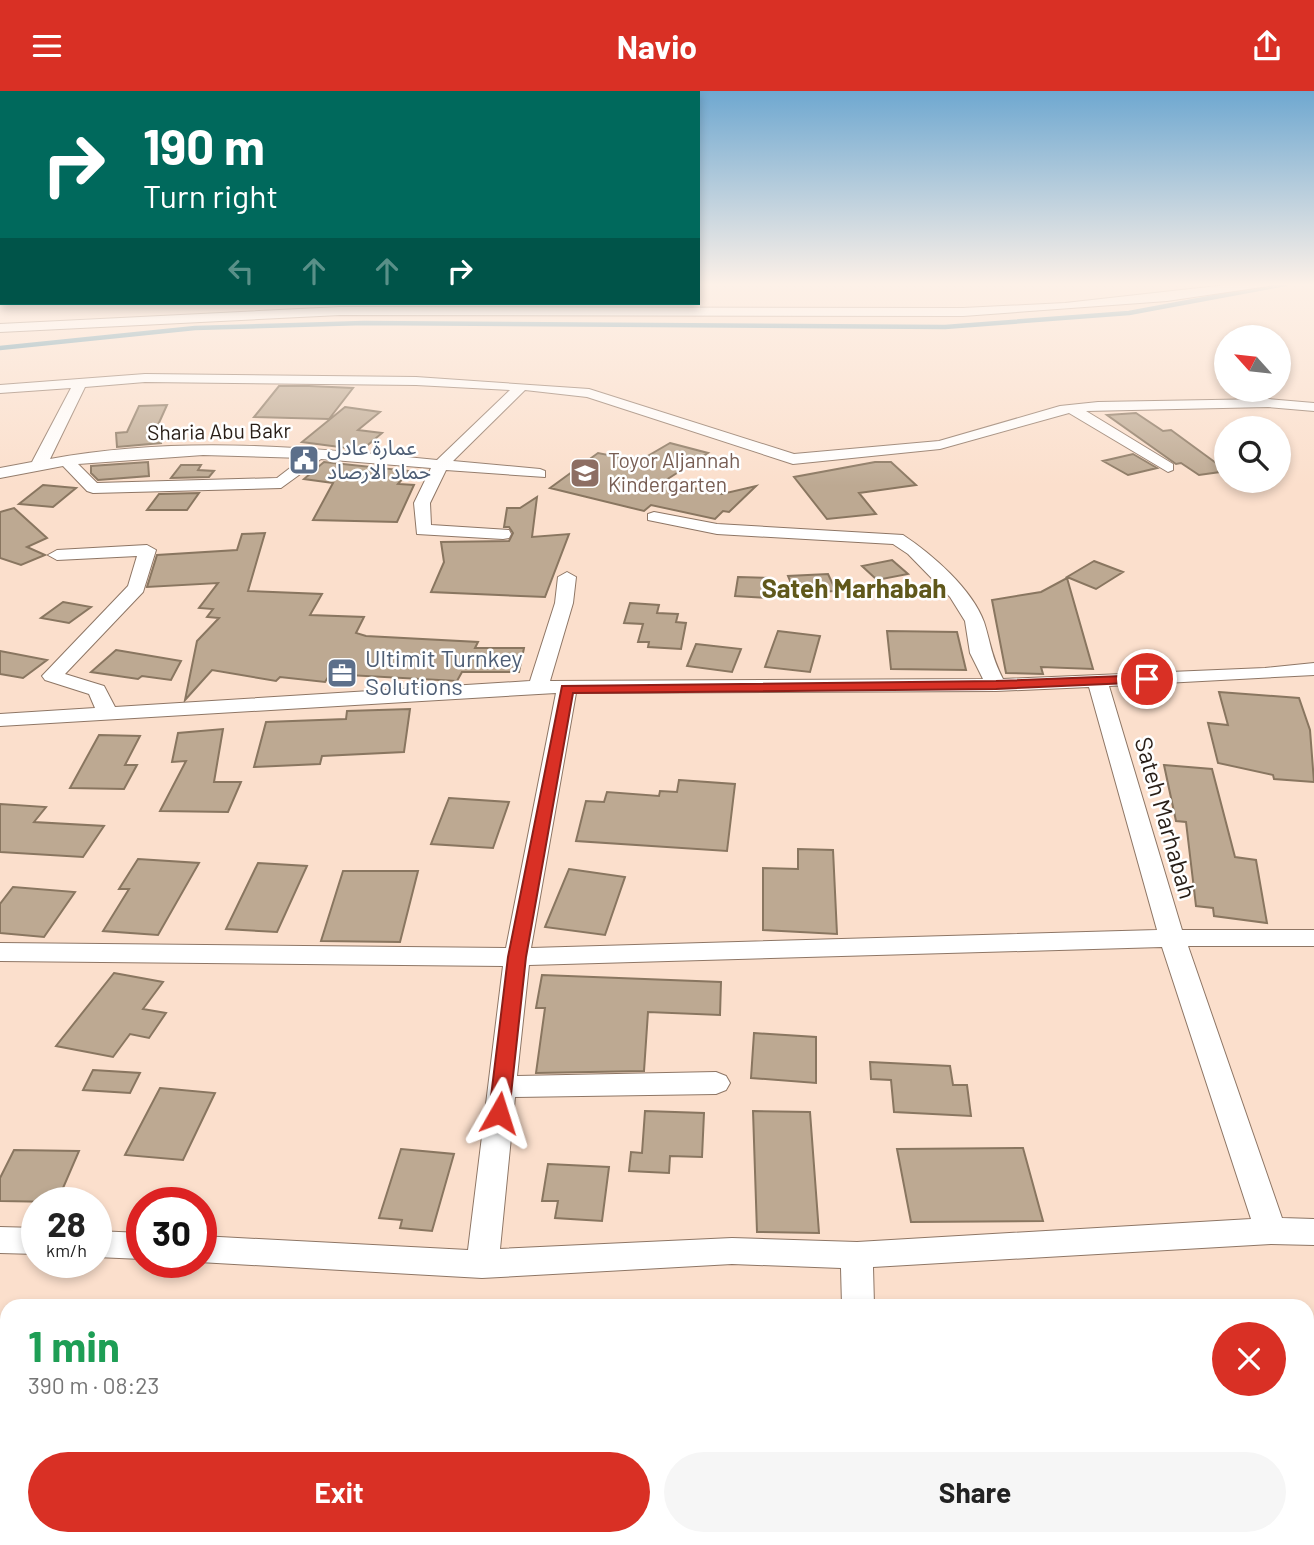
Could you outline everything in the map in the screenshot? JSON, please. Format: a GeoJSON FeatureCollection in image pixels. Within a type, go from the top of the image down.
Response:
{"type":"FeatureCollection","features":[{"type":"Feature","properties":{"kind":"street"},"geometry":{"type":"LineString","coordinates":[[0,389],[81,381],[242,378],[522,386],[589,393],[793,459],[940,445],[1072,409],[1268,403],[1314,407]]}},
{"type":"Feature","properties":{"kind":"street"},"geometry":{"type":"LineString","coordinates":[[39,464],[59,430],[81,381]]}},
{"type":"Feature","properties":{"kind":"street"},"geometry":{"type":"LineString","coordinates":[[503,534],[423,530],[422,503],[440,465],[522,386]]}},
{"type":"Feature","properties":{"kind":"street"},"geometry":{"type":"LineString","coordinates":[[1072,409],[1168,467]]}},
{"type":"Feature","properties":{"kind":"street","name":"Sharia Abu Bakr"},"geometry":{"type":"LineString","coordinates":[[0,473],[39,464],[174,450],[245,448],[320,452],[540,474]]}},
{"type":"Feature","properties":{"kind":"street"},"geometry":{"type":"LineString","coordinates":[[68,462],[93,488],[212,487],[281,483],[320,452]]}},
{"type":"Feature","properties":{"kind":"street"},"geometry":{"type":"LineString","coordinates":[[654,517],[718,529],[897,539],[914,550],[957,594],[974,621],[980,653],[996,685]]}},
{"type":"Feature","properties":{"kind":"street"},"geometry":{"type":"LineString","coordinates":[[57,555],[147,550],[137,589],[52,676],[97,690],[107,713]]}},
{"type":"Feature","properties":{"kind":"street"},"geometry":{"type":"LineString","coordinates":[[538,687],[564,603],[567,577]]}},
{"type":"Feature","properties":{"kind":"street"},"geometry":{"type":"LineString","coordinates":[[5,725],[107,713],[538,687],[567,689],[996,685],[1265,674],[1314,669]]}},
{"type":"Feature","properties":{"kind":"street","name":"Sateh Marhabah"},"geometry":{"type":"LineString","coordinates":[[1097,681],[1172,938],[1271,1231]]}},
{"type":"Feature","properties":{"kind":"street"},"geometry":{"type":"LineString","coordinates":[[482,1264],[517,957],[567,689]]}},
{"type":"Feature","properties":{"kind":"street"},"geometry":{"type":"LineString","coordinates":[[0,952],[517,957],[1172,938],[1314,937]]}},
{"type":"Feature","properties":{"kind":"street"},"geometry":{"type":"LineString","coordinates":[[502,1087],[716,1083]]}},
{"type":"Feature","properties":{"kind":"street"},"geometry":{"type":"LineString","coordinates":[[217,1250],[482,1264],[732,1251],[857,1255],[1271,1231],[1314,1232]]}},
{"type":"Feature","properties":{"kind":"street"},"geometry":{"type":"LineString","coordinates":[[0,1240],[21,1241]]}},
{"type":"Feature","properties":{"kind":"street"},"geometry":{"type":"LineString","coordinates":[[857,1255],[858,1299]]}},
{"type":"Feature","properties":{"kind":"building"},"geometry":{"type":"Polygon","coordinates":[[[279,386],[353,388],[329,419],[254,417],[279,386]]]}},
{"type":"Feature","properties":{"kind":"building"},"geometry":{"type":"Polygon","coordinates":[[[167,405],[158,425],[161,443],[117,447],[116,433],[127,432],[139,406],[167,405]]]}},
{"type":"Feature","properties":{"kind":"building"},"geometry":{"type":"Polygon","coordinates":[[[345,407],[380,412],[358,430],[382,433],[362,450],[302,442],[345,407]]]}},
{"type":"Feature","properties":{"kind":"building"},"geometry":{"type":"Polygon","coordinates":[[[1136,413],[1163,431],[1171,430],[1214,461],[1214,473],[1199,475],[1181,463],[1176,464],[1107,415],[1136,413]]]}},
{"type":"Feature","properties":{"kind":"building"},"geometry":{"type":"Polygon","coordinates":[[[670,443],[708,453],[663,482],[722,494],[756,486],[729,512],[723,511],[715,519],[651,505],[644,511],[550,488],[598,453],[639,461],[670,443]]]}},
{"type":"Feature","properties":{"kind":"building"},"geometry":{"type":"Polygon","coordinates":[[[1133,454],[1157,468],[1128,475],[1103,461],[1133,454]]]}},
{"type":"Feature","properties":{"kind":"building"},"geometry":{"type":"Polygon","coordinates":[[[148,462],[149,476],[98,480],[91,473],[91,466],[148,462]]]}},
{"type":"Feature","properties":{"kind":"building"},"geometry":{"type":"Polygon","coordinates":[[[324,462],[409,471],[398,484],[414,485],[397,522],[313,520],[333,483],[304,479],[324,462]]]}},
{"type":"Feature","properties":{"kind":"building"},"geometry":{"type":"Polygon","coordinates":[[[875,462],[891,462],[916,485],[859,493],[876,514],[827,519],[794,477],[875,462]]]}},
{"type":"Feature","properties":{"kind":"building"},"geometry":{"type":"Polygon","coordinates":[[[181,465],[201,465],[198,470],[214,471],[209,477],[171,478],[181,465]]]}},
{"type":"Feature","properties":{"kind":"building"},"geometry":{"type":"Polygon","coordinates":[[[43,485],[76,488],[53,507],[19,504],[43,485]]]}},
{"type":"Feature","properties":{"kind":"building"},"geometry":{"type":"Polygon","coordinates":[[[199,493],[187,510],[147,510],[159,494],[199,493]]]}},
{"type":"Feature","properties":{"kind":"building"},"geometry":{"type":"Polygon","coordinates":[[[537,497],[532,537],[569,534],[545,597],[431,592],[444,562],[441,542],[509,541],[513,533],[509,527],[504,527],[507,508],[520,508],[537,497]]]}},
{"type":"Feature","properties":{"kind":"building"},"geometry":{"type":"Polygon","coordinates":[[[14,508],[47,538],[27,547],[45,555],[21,565],[0,558],[0,512],[14,508]]]}},
{"type":"Feature","properties":{"kind":"building"},"geometry":{"type":"Polygon","coordinates":[[[265,533],[248,591],[322,594],[310,615],[364,617],[356,633],[366,636],[478,642],[475,648],[524,648],[519,672],[462,672],[457,681],[330,674],[325,682],[280,677],[276,681],[212,670],[185,700],[197,641],[219,618],[207,617],[213,609],[199,608],[218,583],[147,587],[157,555],[237,550],[242,534],[265,533]]]}},
{"type":"Feature","properties":{"kind":"building"},"geometry":{"type":"Polygon","coordinates":[[[892,560],[908,574],[877,580],[862,566],[892,560]]]}},
{"type":"Feature","properties":{"kind":"building"},"geometry":{"type":"Polygon","coordinates":[[[1094,561],[1123,572],[1096,589],[1067,577],[1094,561]]]}},
{"type":"Feature","properties":{"kind":"building"},"geometry":{"type":"Polygon","coordinates":[[[828,574],[836,591],[795,593],[788,576],[828,574]]]}},
{"type":"Feature","properties":{"kind":"building"},"geometry":{"type":"Polygon","coordinates":[[[738,577],[770,578],[767,598],[735,596],[738,577]]]}},
{"type":"Feature","properties":{"kind":"building"},"geometry":{"type":"Polygon","coordinates":[[[1067,578],[1093,669],[1041,667],[1043,674],[1006,673],[992,600],[1041,592],[1067,578]]]}},
{"type":"Feature","properties":{"kind":"building"},"geometry":{"type":"Polygon","coordinates":[[[63,602],[91,607],[69,623],[41,618],[63,602]]]}},
{"type":"Feature","properties":{"kind":"building"},"geometry":{"type":"Polygon","coordinates":[[[630,603],[659,605],[657,613],[678,614],[676,622],[686,623],[681,649],[648,647],[649,642],[638,642],[643,624],[624,623],[630,603]]]}},
{"type":"Feature","properties":{"kind":"building"},"geometry":{"type":"Polygon","coordinates":[[[778,631],[820,636],[810,672],[765,667],[778,631]]]}},
{"type":"Feature","properties":{"kind":"building"},"geometry":{"type":"Polygon","coordinates":[[[887,631],[957,632],[966,670],[891,669],[887,631]]]}},
{"type":"Feature","properties":{"kind":"building"},"geometry":{"type":"Polygon","coordinates":[[[696,644],[741,649],[732,672],[687,666],[696,644]]]}},
{"type":"Feature","properties":{"kind":"building"},"geometry":{"type":"Polygon","coordinates":[[[116,650],[181,661],[171,680],[142,676],[138,679],[91,672],[116,650]]]}},
{"type":"Feature","properties":{"kind":"building"},"geometry":{"type":"Polygon","coordinates":[[[0,651],[47,660],[23,678],[0,674],[0,651]]]}},
{"type":"Feature","properties":{"kind":"building"},"geometry":{"type":"Polygon","coordinates":[[[1219,692],[1299,698],[1310,730],[1314,782],[1274,779],[1273,775],[1218,763],[1208,723],[1228,725],[1219,692]]]}},
{"type":"Feature","properties":{"kind":"building"},"geometry":{"type":"Polygon","coordinates":[[[410,709],[404,752],[322,756],[320,764],[254,767],[266,722],[346,719],[347,711],[410,709]]]}},
{"type":"Feature","properties":{"kind":"building"},"geometry":{"type":"Polygon","coordinates":[[[223,729],[214,782],[241,782],[228,812],[160,811],[186,761],[172,762],[178,733],[223,729]]]}},
{"type":"Feature","properties":{"kind":"building"},"geometry":{"type":"Polygon","coordinates":[[[99,735],[140,736],[125,765],[137,765],[124,789],[70,788],[99,735]]]}},
{"type":"Feature","properties":{"kind":"building"},"geometry":{"type":"Polygon","coordinates":[[[1164,765],[1212,769],[1235,857],[1256,860],[1267,923],[1214,916],[1213,908],[1196,906],[1186,822],[1176,821],[1164,765]]]}},
{"type":"Feature","properties":{"kind":"building"},"geometry":{"type":"Polygon","coordinates":[[[679,780],[735,784],[727,851],[576,841],[586,801],[604,802],[607,792],[659,796],[660,791],[677,792],[679,780]]]}},
{"type":"Feature","properties":{"kind":"building"},"geometry":{"type":"Polygon","coordinates":[[[449,798],[509,802],[493,848],[431,844],[449,798]]]}},
{"type":"Feature","properties":{"kind":"building"},"geometry":{"type":"Polygon","coordinates":[[[0,804],[46,807],[34,822],[104,826],[83,857],[0,852],[0,804]]]}},
{"type":"Feature","properties":{"kind":"building"},"geometry":{"type":"Polygon","coordinates":[[[798,849],[833,850],[837,934],[763,930],[763,868],[798,869],[798,849]]]}},
{"type":"Feature","properties":{"kind":"building"},"geometry":{"type":"Polygon","coordinates":[[[138,859],[199,863],[158,935],[103,931],[129,889],[119,889],[138,859]]]}},
{"type":"Feature","properties":{"kind":"building"},"geometry":{"type":"Polygon","coordinates":[[[258,863],[307,866],[277,932],[226,929],[258,863]]]}},
{"type":"Feature","properties":{"kind":"building"},"geometry":{"type":"Polygon","coordinates":[[[569,869],[625,877],[605,935],[545,927],[569,869]]]}},
{"type":"Feature","properties":{"kind":"building"},"geometry":{"type":"Polygon","coordinates":[[[343,871],[418,871],[400,942],[321,941],[343,871]]]}},
{"type":"Feature","properties":{"kind":"building"},"geometry":{"type":"Polygon","coordinates":[[[13,887],[75,892],[44,937],[0,933],[0,904],[13,887]]]}},
{"type":"Feature","properties":{"kind":"building"},"geometry":{"type":"Polygon","coordinates":[[[114,973],[163,982],[143,1009],[166,1013],[149,1038],[130,1034],[113,1057],[56,1046],[114,973]]]}},
{"type":"Feature","properties":{"kind":"building"},"geometry":{"type":"Polygon","coordinates":[[[542,975],[721,982],[720,1015],[648,1012],[644,1071],[536,1073],[545,1008],[536,1008],[542,975]]]}},
{"type":"Feature","properties":{"kind":"building"},"geometry":{"type":"Polygon","coordinates":[[[754,1033],[816,1037],[816,1083],[751,1078],[754,1033]]]}},
{"type":"Feature","properties":{"kind":"building"},"geometry":{"type":"Polygon","coordinates":[[[870,1062],[950,1066],[953,1085],[967,1085],[971,1116],[894,1112],[891,1080],[871,1079],[870,1062]]]}},
{"type":"Feature","properties":{"kind":"building"},"geometry":{"type":"Polygon","coordinates":[[[93,1070],[140,1073],[130,1093],[83,1090],[93,1070]]]}},
{"type":"Feature","properties":{"kind":"building"},"geometry":{"type":"Polygon","coordinates":[[[160,1088],[215,1093],[183,1160],[125,1155],[160,1088]]]}},
{"type":"Feature","properties":{"kind":"building"},"geometry":{"type":"Polygon","coordinates":[[[645,1111],[704,1113],[702,1157],[670,1156],[669,1173],[629,1171],[631,1152],[642,1153],[645,1111]]]}},
{"type":"Feature","properties":{"kind":"building"},"geometry":{"type":"Polygon","coordinates":[[[753,1111],[810,1112],[819,1233],[757,1232],[753,1111]]]}},
{"type":"Feature","properties":{"kind":"building"},"geometry":{"type":"Polygon","coordinates":[[[1023,1148],[1043,1221],[911,1222],[897,1149],[1023,1148]]]}},
{"type":"Feature","properties":{"kind":"building"},"geometry":{"type":"Polygon","coordinates":[[[401,1149],[454,1154],[432,1231],[400,1228],[402,1220],[379,1218],[401,1149]]]}},
{"type":"Feature","properties":{"kind":"building"},"geometry":{"type":"Polygon","coordinates":[[[14,1150],[79,1151],[63,1187],[21,1187],[21,1201],[0,1201],[0,1178],[14,1150]]]}},
{"type":"Feature","properties":{"kind":"building"},"geometry":{"type":"Polygon","coordinates":[[[548,1164],[609,1167],[602,1221],[555,1218],[558,1201],[542,1201],[548,1164]]]}},
{"type":"Feature","properties":{"kind":"place","name":"عمارة عادل حماد الارصاد"},"geometry":{"type":"Point","coordinates":[304,460]}},
{"type":"Feature","properties":{"kind":"place","name":"Toyor Aljannah Kindergarten"},"geometry":{"type":"Point","coordinates":[585,473]}},
{"type":"Feature","properties":{"kind":"place","name":"Ultimit Turnkey Solutions"},"geometry":{"type":"Point","coordinates":[342,673]}},
{"type":"Feature","properties":{"kind":"district","name":"Sateh Marhabah"},"geometry":{"type":"Point","coordinates":[854,589]}},
{"type":"Feature","properties":{"kind":"route"},"geometry":{"type":"LineString","coordinates":[[499,1113],[517,957],[567,689],[996,685],[1147,679]]}}]}
